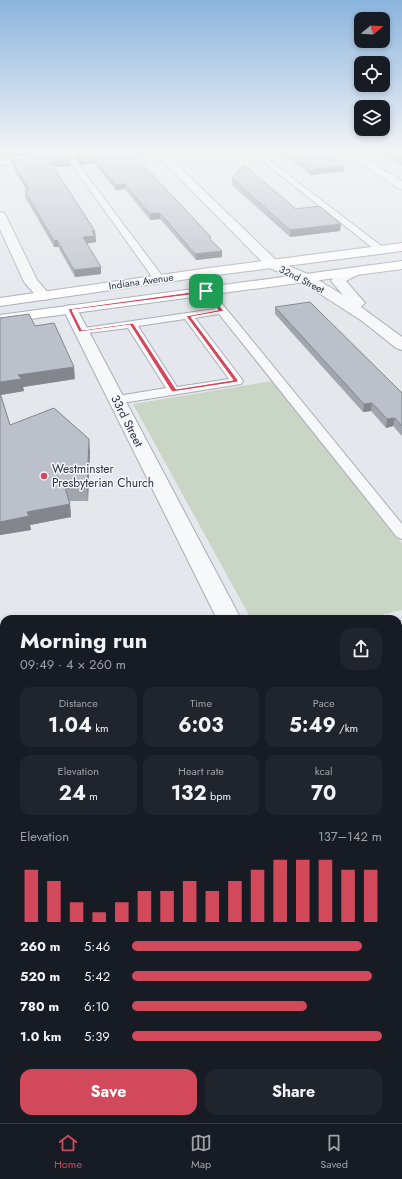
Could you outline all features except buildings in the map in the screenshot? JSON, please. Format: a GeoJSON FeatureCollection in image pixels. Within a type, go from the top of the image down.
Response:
{"type":"FeatureCollection","features":[{"type":"Feature","properties":{"kind":"main road","name":"Indiana Avenue"},"geometry":{"type":"LineString","coordinates":[[0,302],[159,279],[402,247]]}},
{"type":"Feature","properties":{"kind":"main road"},"geometry":{"type":"LineString","coordinates":[[305,278],[310,271],[321,267],[402,255]]}},
{"type":"Feature","properties":{"kind":"main road"},"geometry":{"type":"LineString","coordinates":[[70,309],[159,289],[256,274],[268,269],[272,264]]}},
{"type":"Feature","properties":{"kind":"main road","name":"Indiana Avenue"},"geometry":{"type":"LineString","coordinates":[[0,319],[402,266]]}},
{"type":"Feature","properties":{"kind":"street","name":"32nd Street"},"geometry":{"type":"LineString","coordinates":[[212,204],[272,264],[305,278],[365,315],[386,330],[402,345]]}},
{"type":"Feature","properties":{"kind":"street"},"geometry":{"type":"LineString","coordinates":[[0,216],[30,282],[44,296]]}},
{"type":"Feature","properties":{"kind":"street"},"geometry":{"type":"LineString","coordinates":[[352,272],[339,279],[339,284],[386,330]]}},
{"type":"Feature","properties":{"kind":"street","name":"33rd Street"},"geometry":{"type":"LineString","coordinates":[[70,309],[227,615]]}},
{"type":"Feature","properties":{"kind":"lane"},"geometry":{"type":"LineString","coordinates":[[105,204],[159,279]]}},
{"type":"Feature","properties":{"kind":"lane"},"geometry":{"type":"LineString","coordinates":[[321,204],[380,250]]}},
{"type":"Feature","properties":{"kind":"lane"},"geometry":{"type":"LineString","coordinates":[[206,291],[402,534]]}},
{"type":"Feature","properties":{"kind":"lane"},"geometry":{"type":"LineString","coordinates":[[81,331],[221,311]]}},
{"type":"Feature","properties":{"kind":"lane"},"geometry":{"type":"LineString","coordinates":[[116,400],[237,381],[188,316]]}},
{"type":"Feature","properties":{"kind":"lane"},"geometry":{"type":"LineString","coordinates":[[131,324],[174,391]]}},
{"type":"Feature","properties":{"kind":"green space"},"geometry":{"type":"Polygon","coordinates":[[[272,381],[402,543],[402,610],[381,615],[249,615],[133,404],[272,381]]]}},
{"type":"Feature","properties":{"kind":"place","name":"Westminster Presbyterian Church"},"geometry":{"type":"Point","coordinates":[44,476]}},
{"type":"Feature","properties":{"kind":"route"},"geometry":{"type":"LineString","coordinates":[[206,291],[221,311],[188,316],[237,381],[174,391],[131,324],[81,331],[70,309],[115,303],[206,291]]}}]}
